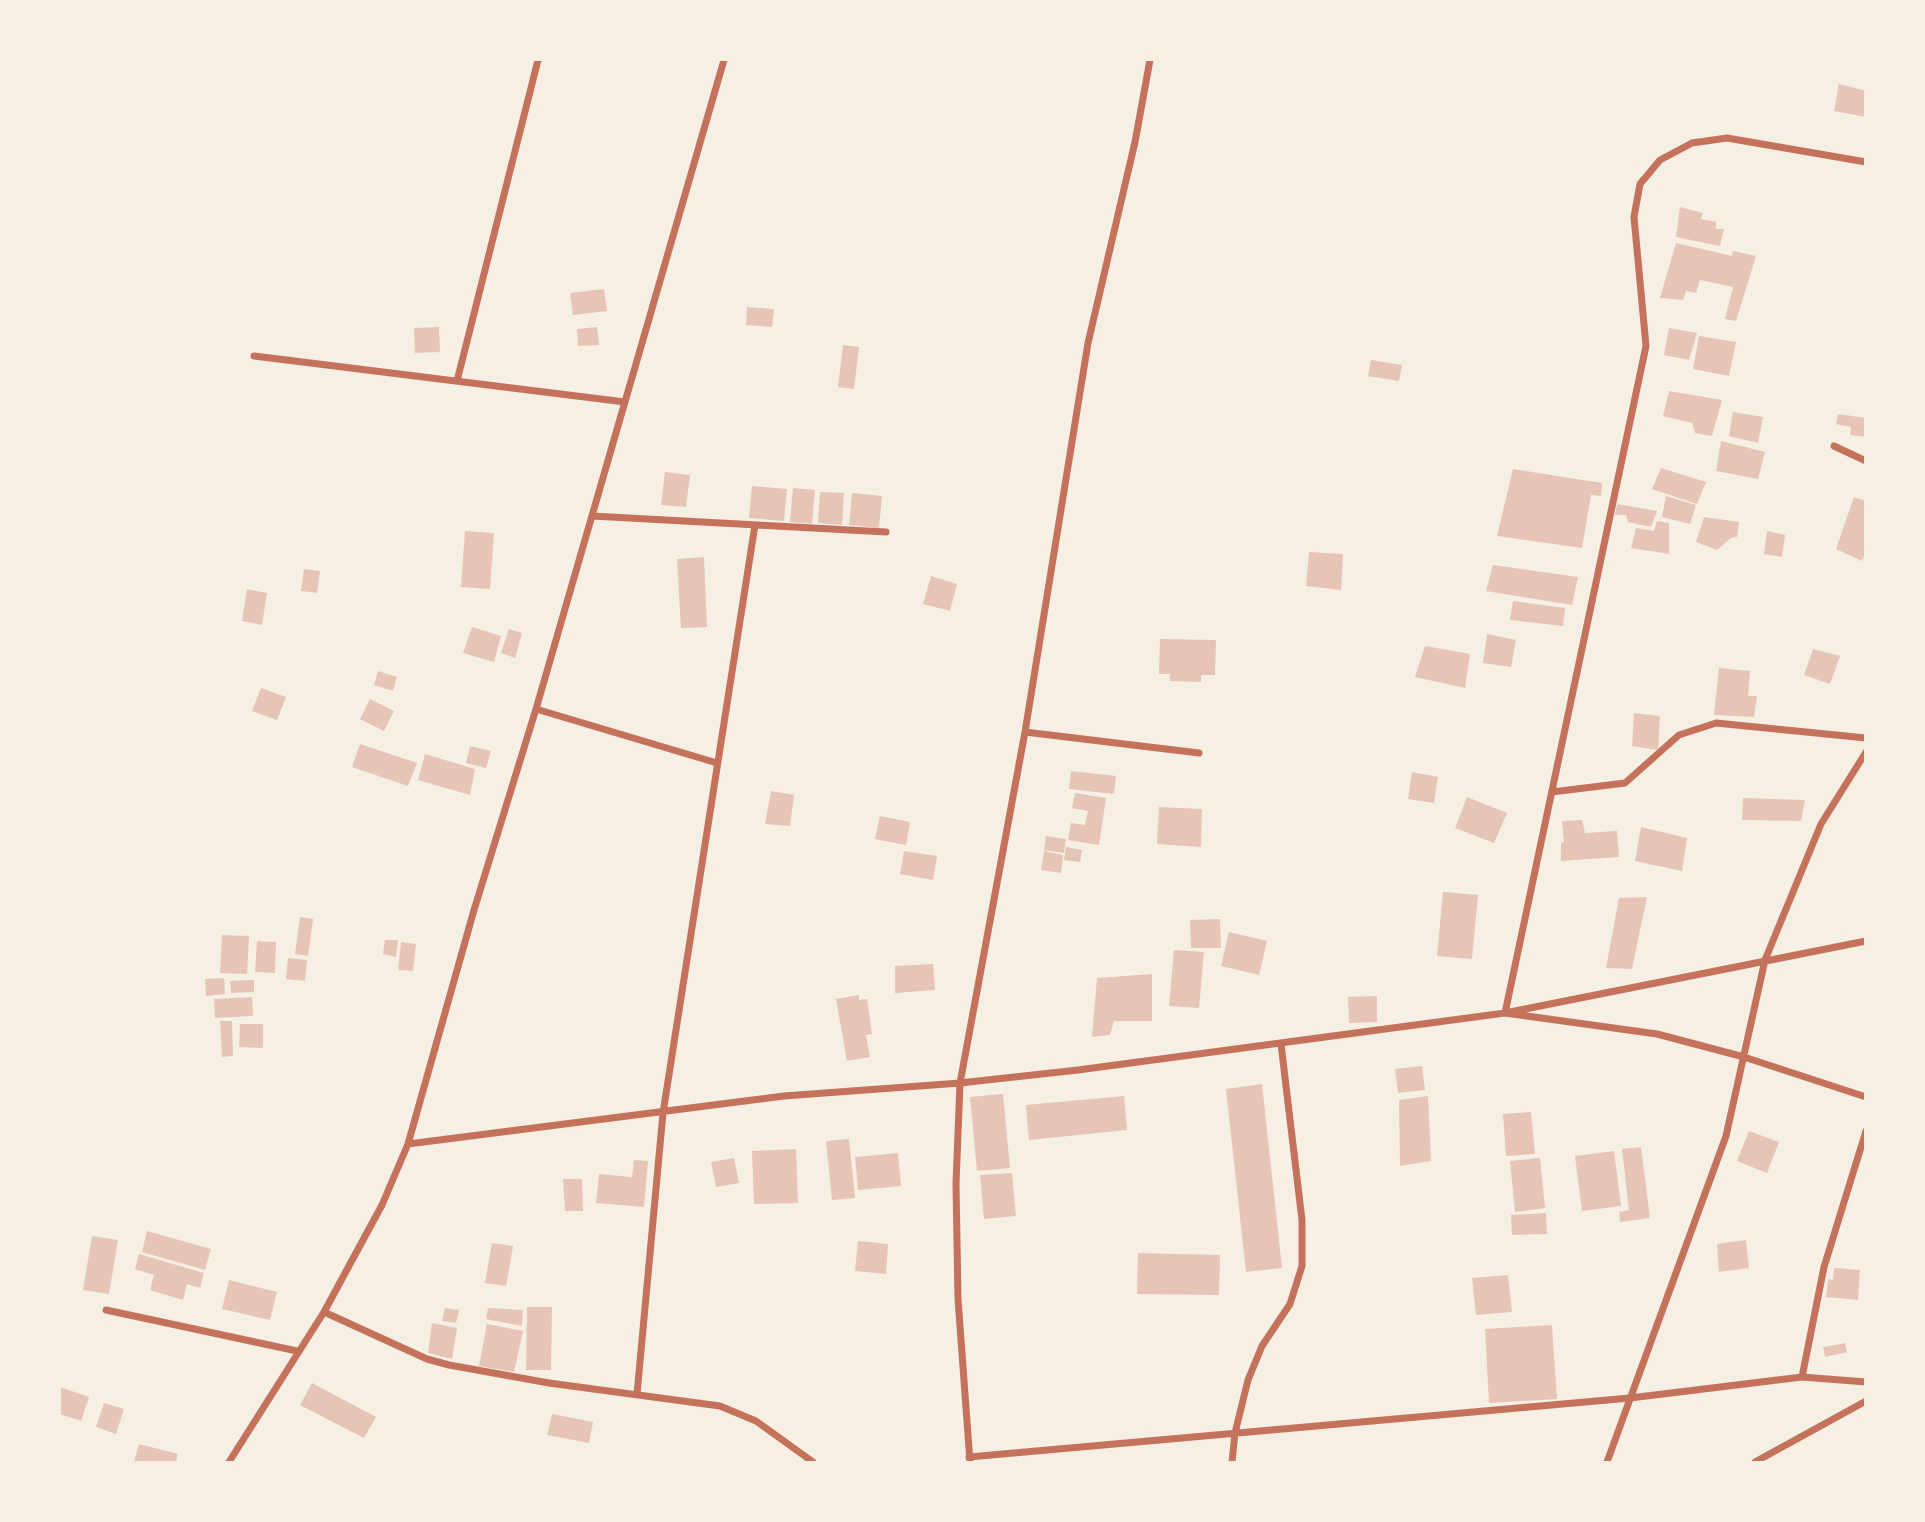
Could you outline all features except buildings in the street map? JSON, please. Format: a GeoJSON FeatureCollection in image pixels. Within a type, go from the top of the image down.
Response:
{"type":"FeatureCollection","features":[{"type":"Feature","properties":{"kind":"street"},"geometry":{"type":"LineString","coordinates":[[457,382],[538,60]]}},
{"type":"Feature","properties":{"kind":"street"},"geometry":{"type":"LineString","coordinates":[[229,1462],[324,1311],[382,1205],[408,1144],[474,910],[536,709],[724,60]]}},
{"type":"Feature","properties":{"kind":"street"},"geometry":{"type":"LineString","coordinates":[[1150,60],[1135,142],[1088,343],[1025,732],[960,1083],[956,1185],[958,1299],[970,1460],[1630,1398],[1802,1377],[1830,1377],[1866,1382]]}},
{"type":"Feature","properties":{"kind":"street"},"geometry":{"type":"LineString","coordinates":[[1505,1013],[1646,346],[1634,217],[1640,184],[1660,160],[1692,143],[1727,138],[1866,162]]}},
{"type":"Feature","properties":{"kind":"street"},"geometry":{"type":"LineString","coordinates":[[254,356],[625,402]]}},
{"type":"Feature","properties":{"kind":"street"},"geometry":{"type":"LineString","coordinates":[[1834,446],[1866,461]]}},
{"type":"Feature","properties":{"kind":"street"},"geometry":{"type":"LineString","coordinates":[[592,516],[886,532]]}},
{"type":"Feature","properties":{"kind":"street"},"geometry":{"type":"LineString","coordinates":[[637,1394],[663,1112],[755,525]]}},
{"type":"Feature","properties":{"kind":"street"},"geometry":{"type":"LineString","coordinates":[[536,709],[717,763]]}},
{"type":"Feature","properties":{"kind":"street"},"geometry":{"type":"LineString","coordinates":[[1552,792],[1625,783],[1679,734],[1716,723],[1866,738]]}},
{"type":"Feature","properties":{"kind":"street"},"geometry":{"type":"LineString","coordinates":[[1025,732],[1199,753]]}},
{"type":"Feature","properties":{"kind":"street"},"geometry":{"type":"LineString","coordinates":[[1607,1462],[1726,1136],[1765,960],[1821,824],[1866,751]]}},
{"type":"Feature","properties":{"kind":"street"},"geometry":{"type":"LineString","coordinates":[[408,1144],[785,1096],[960,1083],[1282,1044],[1505,1013],[1866,941]]}},
{"type":"Feature","properties":{"kind":"street"},"geometry":{"type":"LineString","coordinates":[[1505,1013],[1657,1034],[1744,1057],[1866,1097]]}},
{"type":"Feature","properties":{"kind":"street"},"geometry":{"type":"LineString","coordinates":[[1232,1462],[1248,1380],[1262,1346],[1290,1304],[1302,1266],[1301,1220],[1282,1044]]}},
{"type":"Feature","properties":{"kind":"street"},"geometry":{"type":"LineString","coordinates":[[1802,1377],[1824,1267],[1866,1131]]}},
{"type":"Feature","properties":{"kind":"street"},"geometry":{"type":"LineString","coordinates":[[106,1310],[297,1351]]}},
{"type":"Feature","properties":{"kind":"street"},"geometry":{"type":"LineString","coordinates":[[324,1311],[427,1359],[449,1365],[549,1383],[720,1406],[756,1421],[813,1462]]}},
{"type":"Feature","properties":{"kind":"street"},"geometry":{"type":"LineString","coordinates":[[1755,1462],[1866,1401]]}}]}
